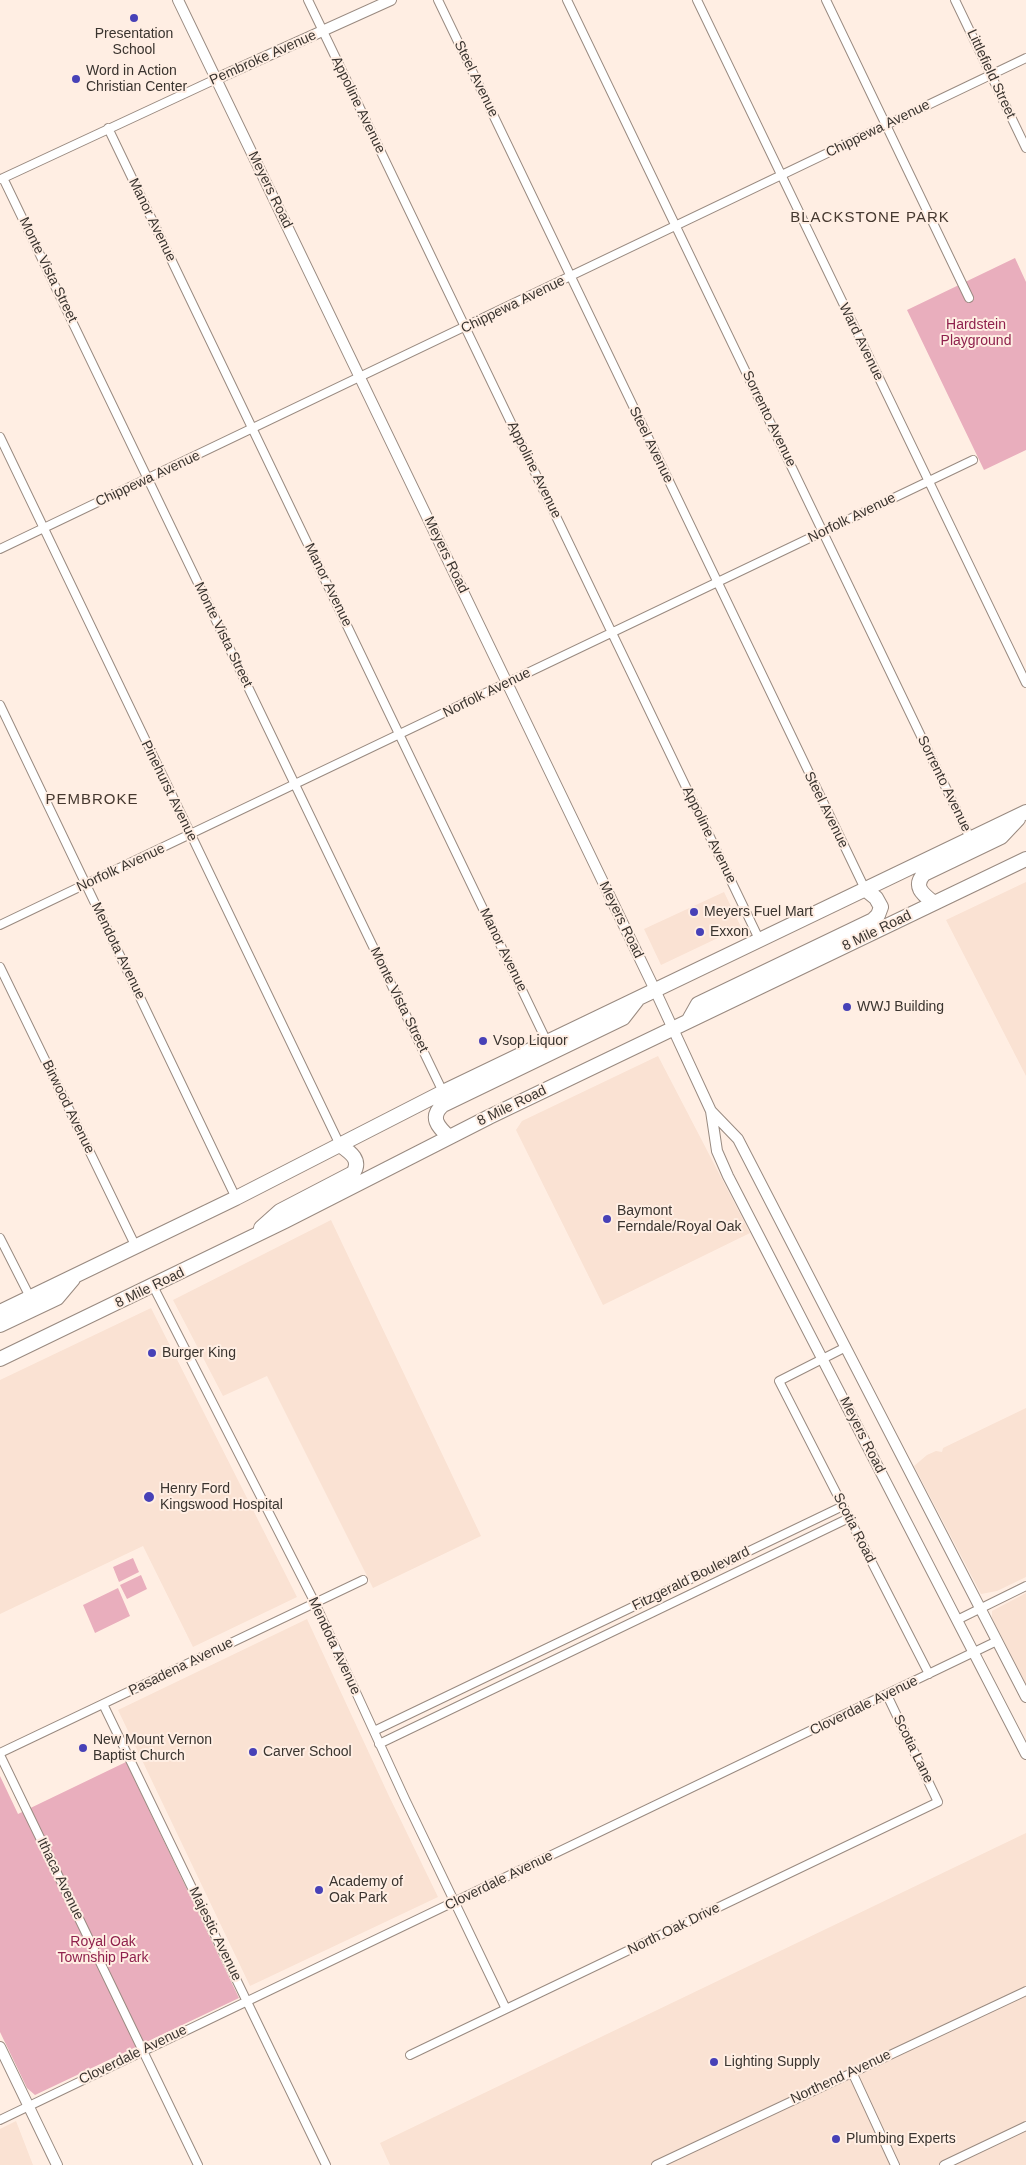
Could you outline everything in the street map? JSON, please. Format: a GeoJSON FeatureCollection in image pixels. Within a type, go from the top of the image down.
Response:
{"type":"FeatureCollection","features":[{"type":"Feature","properties":{"kind":"highway"},"geometry":{"type":"LineString","coordinates":[[0,1312],[236,1198],[443,1092],[1026,812]]}},
{"type":"Feature","properties":{"kind":"highway"},"geometry":{"type":"LineString","coordinates":[[934,903],[919,888],[920,879],[924,874],[1002,837],[1026,812]]}},
{"type":"Feature","properties":{"kind":"highway","name":"8 Mile Road"},"geometry":{"type":"LineString","coordinates":[[0,1359],[250,1239],[449,1137],[672,1028],[1026,859]]}},
{"type":"Feature","properties":{"kind":"highway"},"geometry":{"type":"LineString","coordinates":[[689,1020],[698,1004],[873,920],[881,906],[875,896],[864,889]]}},
{"type":"Feature","properties":{"kind":"highway"},"geometry":{"type":"LineString","coordinates":[[449,1137],[438,1127],[435,1121],[437,1112],[443,1105],[623,1018],[639,997]]}},
{"type":"Feature","properties":{"kind":"highway"},"geometry":{"type":"LineString","coordinates":[[250,1239],[280,1211],[353,1172],[356,1160],[352,1153],[340,1145]]}},
{"type":"Feature","properties":{"kind":"highway"},"geometry":{"type":"LineString","coordinates":[[0,1325],[57,1298],[77,1275]]}},
{"type":"Feature","properties":{"kind":"street","name":"Meyers Road"},"geometry":{"type":"LineString","coordinates":[[178,0],[655,990],[711,1112],[717,1151],[728,1176],[1026,1754]]}},
{"type":"Feature","properties":{"kind":"street","name":"Appoline Avenue"},"geometry":{"type":"LineString","coordinates":[[308,0],[759,939]]}},
{"type":"Feature","properties":{"kind":"street","name":"Pembroke Avenue"},"geometry":{"type":"LineString","coordinates":[[2,179],[108,128],[391,0]]}},
{"type":"Feature","properties":{"kind":"street","name":"Steel Avenue"},"geometry":{"type":"LineString","coordinates":[[438,0],[864,889]]}},
{"type":"Feature","properties":{"kind":"street","name":"Sorrento Avenue"},"geometry":{"type":"LineString","coordinates":[[567,0],[970,838]]}},
{"type":"Feature","properties":{"kind":"street","name":"Ward Avenue"},"geometry":{"type":"LineString","coordinates":[[697,0],[1026,683]]}},
{"type":"Feature","properties":{"kind":"street"},"geometry":{"type":"LineString","coordinates":[[826,0],[969,298]]}},
{"type":"Feature","properties":{"kind":"street","name":"Littlefield Street"},"geometry":{"type":"LineString","coordinates":[[955,0],[1026,148]]}},
{"type":"Feature","properties":{"kind":"street","name":"Chippewa Avenue"},"geometry":{"type":"LineString","coordinates":[[0,549],[149,480],[1026,58]]}},
{"type":"Feature","properties":{"kind":"street","name":"Manor Avenue"},"geometry":{"type":"LineString","coordinates":[[108,128],[547,1042]]}},
{"type":"Feature","properties":{"kind":"street","name":"Monte Vista Street"},"geometry":{"type":"LineString","coordinates":[[2,179],[443,1092]]}},
{"type":"Feature","properties":{"kind":"street","name":"Pinehurst Avenue"},"geometry":{"type":"LineString","coordinates":[[0,437],[340,1145]]}},
{"type":"Feature","properties":{"kind":"street","name":"Norfolk Avenue"},"geometry":{"type":"LineString","coordinates":[[0,926],[973,460]]}},
{"type":"Feature","properties":{"kind":"street","name":"Mendota Avenue"},"geometry":{"type":"LineString","coordinates":[[0,704],[236,1198]]}},
{"type":"Feature","properties":{"kind":"street","name":"Birwood Avenue"},"geometry":{"type":"LineString","coordinates":[[0,967],[136,1247]]}},
{"type":"Feature","properties":{"kind":"street","name":"Meyers Road"},"geometry":{"type":"LineString","coordinates":[[711,1112],[738,1139],[1026,1697]]}},
{"type":"Feature","properties":{"kind":"street"},"geometry":{"type":"LineString","coordinates":[[0,1238],[30,1297]]}},
{"type":"Feature","properties":{"kind":"street","name":"Mendota Avenue"},"geometry":{"type":"LineString","coordinates":[[153,1286],[315,1603],[506,2009]]}},
{"type":"Feature","properties":{"kind":"street"},"geometry":{"type":"LineString","coordinates":[[823,1360],[846,1348]]}},
{"type":"Feature","properties":{"kind":"street","name":"Scotia Road"},"geometry":{"type":"LineString","coordinates":[[823,1360],[779,1381],[929,1674]]}},
{"type":"Feature","properties":{"kind":"street","name":"Fitzgerald Boulevard"},"geometry":{"type":"LineString","coordinates":[[374,1731],[843,1506]]}},
{"type":"Feature","properties":{"kind":"street","name":"Fitzgerald Boulevard"},"geometry":{"type":"LineString","coordinates":[[380,1744],[849,1518]]}},
{"type":"Feature","properties":{"kind":"street","name":"Fitzgerald Boulevard"},"geometry":{"type":"LineString","coordinates":[[762,1545],[768,1557]]}},
{"type":"Feature","properties":{"kind":"street","name":"Pasadena Avenue"},"geometry":{"type":"LineString","coordinates":[[0,1754],[363,1580]]}},
{"type":"Feature","properties":{"kind":"street"},"geometry":{"type":"LineString","coordinates":[[957,1620],[1026,1586]]}},
{"type":"Feature","properties":{"kind":"street","name":"Fitzgerald Boulevard"},"geometry":{"type":"LineString","coordinates":[[620,1614],[626,1625]]}},
{"type":"Feature","properties":{"kind":"street","name":"Cloverdale Avenue"},"geometry":{"type":"LineString","coordinates":[[0,2120],[997,1641]]}},
{"type":"Feature","properties":{"kind":"street"},"geometry":{"type":"LineString","coordinates":[[546,1649],[552,1661]]}},
{"type":"Feature","properties":{"kind":"street"},"geometry":{"type":"LineString","coordinates":[[470,1686],[476,1698]]}},
{"type":"Feature","properties":{"kind":"street","name":"Scotia Lane"},"geometry":{"type":"LineString","coordinates":[[887,1695],[938,1802]]}},
{"type":"Feature","properties":{"kind":"street","name":"Majestic Avenue"},"geometry":{"type":"LineString","coordinates":[[104,1704],[326,2165]]}},
{"type":"Feature","properties":{"kind":"street","name":"Ithaca Avenue"},"geometry":{"type":"LineString","coordinates":[[0,1754],[198,2165]]}},
{"type":"Feature","properties":{"kind":"street","name":"North Oak Drive"},"geometry":{"type":"LineString","coordinates":[[410,2055],[938,1802]]}},
{"type":"Feature","properties":{"kind":"street","name":"Northend Avenue"},"geometry":{"type":"LineString","coordinates":[[656,2165],[1026,1991]]}},
{"type":"Feature","properties":{"kind":"street"},"geometry":{"type":"LineString","coordinates":[[0,2047],[57,2165]]}},
{"type":"Feature","properties":{"kind":"street"},"geometry":{"type":"LineString","coordinates":[[852,2072],[895,2165]]}},
{"type":"Feature","properties":{"kind":"street"},"geometry":{"type":"LineString","coordinates":[[944,2165],[1026,2126]]}},
{"type":"Feature","properties":{"kind":"shaded area"},"geometry":{"type":"Polygon","coordinates":[[[1026,882],[1026,1076],[946,920],[1026,882]]]}},
{"type":"Feature","properties":{"kind":"shaded area"},"geometry":{"type":"Polygon","coordinates":[[[724,892],[741,927],[661,965],[644,929],[724,892]]]}},
{"type":"Feature","properties":{"kind":"shaded area"},"geometry":{"type":"Polygon","coordinates":[[[658,1056],[750,1233],[603,1305],[516,1130],[522,1121],[658,1056]]]}},
{"type":"Feature","properties":{"kind":"shaded area"},"geometry":{"type":"Polygon","coordinates":[[[331,1220],[481,1536],[373,1588],[267,1376],[223,1396],[173,1300],[331,1220]]]}},
{"type":"Feature","properties":{"kind":"shaded area","name":"Henry Ford Kingswood Hospital"},"geometry":{"type":"Polygon","coordinates":[[[151,1308],[297,1597],[193,1647],[143,1546],[0,1614],[0,1380],[151,1308]]]}},
{"type":"Feature","properties":{"kind":"shaded area"},"geometry":{"type":"Polygon","coordinates":[[[1026,1408],[1026,1577],[997,1591],[981,1594],[914,1466],[927,1455],[936,1451],[942,1452],[943,1448],[1026,1408]]]}},
{"type":"Feature","properties":{"kind":"shaded area"},"geometry":{"type":"Polygon","coordinates":[[[1026,1593],[1026,1685],[992,1618],[992,1611],[1026,1593]]]}},
{"type":"Feature","properties":{"kind":"shaded area","name":"Carver School"},"geometry":{"type":"Polygon","coordinates":[[[307,1619],[438,1897],[250,1986],[118,1710],[307,1619]]]}},
{"type":"Feature","properties":{"kind":"shaded area"},"geometry":{"type":"Polygon","coordinates":[[[1026,1833],[1026,2165],[390,2165],[380,2143],[1026,1833]]]}},
{"type":"Feature","properties":{"kind":"shaded area"},"geometry":{"type":"Polygon","coordinates":[[[16,2121],[33,2165],[0,2165],[0,2129],[16,2121]]]}},
{"type":"Feature","properties":{"kind":"green space","name":"Hardstein Playground"},"geometry":{"type":"Polygon","coordinates":[[[1015,258],[1026,282],[1026,450],[984,470],[907,310],[1015,258]]]}},
{"type":"Feature","properties":{"kind":"green space"},"geometry":{"type":"Polygon","coordinates":[[[133,1558],[139,1572],[119,1582],[113,1567],[133,1558]]]}},
{"type":"Feature","properties":{"kind":"green space"},"geometry":{"type":"Polygon","coordinates":[[[141,1575],[147,1589],[127,1599],[120,1585],[141,1575]]]}},
{"type":"Feature","properties":{"kind":"green space"},"geometry":{"type":"Polygon","coordinates":[[[118,1588],[130,1616],[95,1633],[83,1605],[118,1588]]]}},
{"type":"Feature","properties":{"kind":"green space","name":"Royal Oak Township Park"},"geometry":{"type":"Polygon","coordinates":[[[126,1762],[239,1998],[35,2095],[27,2088],[0,2032],[0,1776],[18,1814],[126,1762]]]}},
{"type":"Feature","properties":{"kind":"place","name":"Presentation School"},"geometry":{"type":"Point","coordinates":[134,18]}},
{"type":"Feature","properties":{"kind":"place","name":"Word in Action Christian Center"},"geometry":{"type":"Point","coordinates":[76,79]}},
{"type":"Feature","properties":{"kind":"place","name":"Meyers Fuel Mart"},"geometry":{"type":"Point","coordinates":[694,912]}},
{"type":"Feature","properties":{"kind":"place","name":"Exxon"},"geometry":{"type":"Point","coordinates":[700,932]}},
{"type":"Feature","properties":{"kind":"place","name":"WWJ Building"},"geometry":{"type":"Point","coordinates":[847,1007]}},
{"type":"Feature","properties":{"kind":"place","name":"Vsop Liquor"},"geometry":{"type":"Point","coordinates":[483,1041]}},
{"type":"Feature","properties":{"kind":"place","name":"Baymont Ferndale/Royal Oak"},"geometry":{"type":"Point","coordinates":[607,1219]}},
{"type":"Feature","properties":{"kind":"place","name":"Burger King"},"geometry":{"type":"Point","coordinates":[152,1353]}},
{"type":"Feature","properties":{"kind":"place","name":"Henry Ford Kingswood Hospital"},"geometry":{"type":"Point","coordinates":[149,1497]}},
{"type":"Feature","properties":{"kind":"place","name":"New Mount Vernon Baptist Church"},"geometry":{"type":"Point","coordinates":[83,1748]}},
{"type":"Feature","properties":{"kind":"place","name":"Carver School"},"geometry":{"type":"Point","coordinates":[253,1752]}},
{"type":"Feature","properties":{"kind":"place","name":"Academy of Oak Park"},"geometry":{"type":"Point","coordinates":[319,1890]}},
{"type":"Feature","properties":{"kind":"place","name":"Lighting Supply"},"geometry":{"type":"Point","coordinates":[714,2062]}},
{"type":"Feature","properties":{"kind":"place","name":"Plumbing Experts"},"geometry":{"type":"Point","coordinates":[836,2139]}},
{"type":"Feature","properties":{"kind":"district","name":"BLACKSTONE PARK"},"geometry":{"type":"Point","coordinates":[870,218]}},
{"type":"Feature","properties":{"kind":"district","name":"PEMBROKE"},"geometry":{"type":"Point","coordinates":[92,800]}}]}
